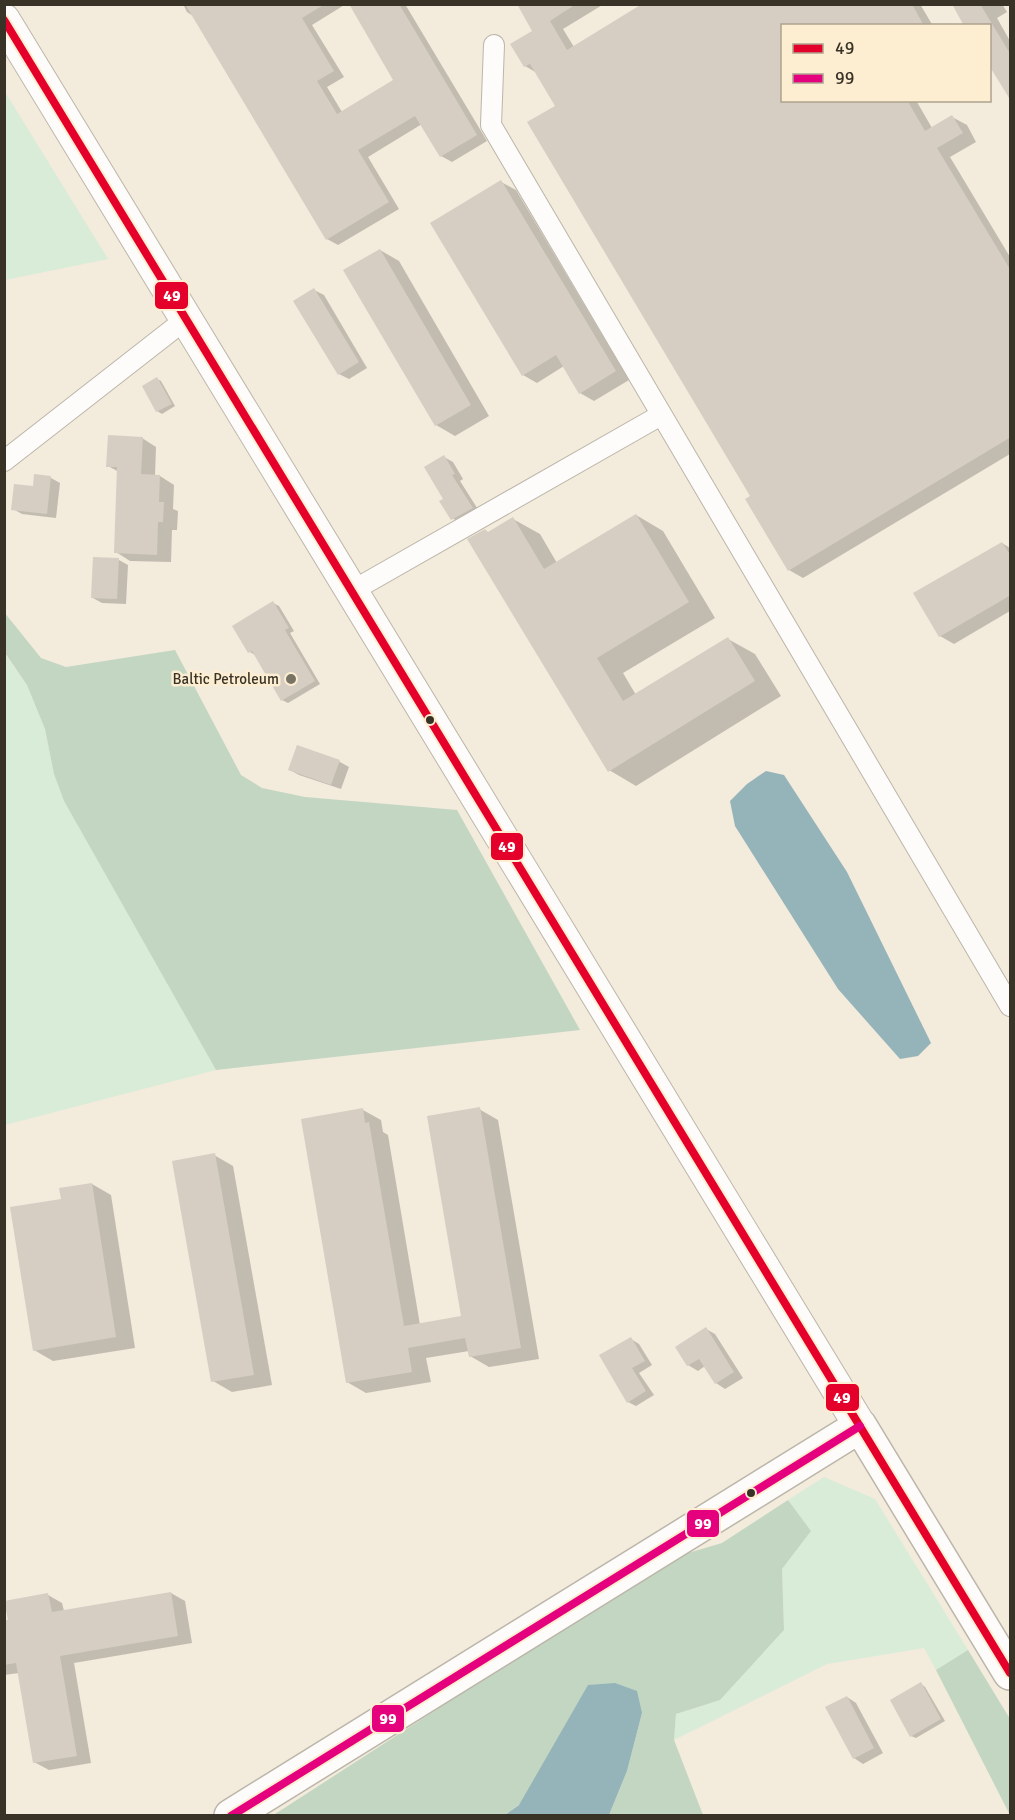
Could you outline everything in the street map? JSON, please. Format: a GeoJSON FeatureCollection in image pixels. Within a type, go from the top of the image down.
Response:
{"type":"FeatureCollection","features":[{"type":"Feature","properties":{"kind":"highway"},"geometry":{"type":"LineString","coordinates":[[231,1815],[860,1426],[1011,1673]]}},
{"type":"Feature","properties":{"kind":"main road"},"geometry":{"type":"LineString","coordinates":[[4,20],[860,1426]]}},
{"type":"Feature","properties":{"kind":"street"},"geometry":{"type":"LineString","coordinates":[[494,45],[491,125],[1011,1006]]}},
{"type":"Feature","properties":{"kind":"street"},"geometry":{"type":"LineString","coordinates":[[4,461],[186,319]]}},
{"type":"Feature","properties":{"kind":"street"},"geometry":{"type":"LineString","coordinates":[[352,591],[661,415]]}},
{"type":"Feature","properties":{"kind":"green space"},"geometry":{"type":"Polygon","coordinates":[[[5,92],[108,259],[5,280],[5,92]]]}},
{"type":"Feature","properties":{"kind":"green space"},"geometry":{"type":"Polygon","coordinates":[[[4,612],[41,658],[66,667],[175,650],[241,775],[262,788],[305,797],[457,810],[580,1030],[216,1070],[64,801],[54,774],[45,729],[27,685],[5,653],[4,612]]]}},
{"type":"Feature","properties":{"kind":"green space"},"geometry":{"type":"Polygon","coordinates":[[[4,653],[27,685],[45,729],[54,774],[64,801],[216,1070],[5,1125],[4,653]]]}},
{"type":"Feature","properties":{"kind":"green space"},"geometry":{"type":"Polygon","coordinates":[[[824,1477],[875,1499],[968,1650],[936,1670],[924,1648],[827,1664],[674,1740],[676,1714],[720,1700],[784,1630],[782,1569],[811,1531],[788,1500],[824,1477]]]}},
{"type":"Feature","properties":{"kind":"green space"},"geometry":{"type":"Polygon","coordinates":[[[788,1500],[811,1531],[782,1569],[784,1630],[720,1700],[676,1714],[674,1740],[703,1815],[609,1815],[627,1771],[642,1713],[505,1815],[272,1816],[671,1558],[722,1543],[788,1500]]]}},
{"type":"Feature","properties":{"kind":"green space"},"geometry":{"type":"Polygon","coordinates":[[[968,1650],[1010,1719],[1010,1815],[936,1670],[968,1650]]]}},
{"type":"Feature","properties":{"kind":"water"},"geometry":{"type":"Polygon","coordinates":[[[766,771],[784,775],[847,872],[931,1043],[918,1056],[900,1059],[838,989],[735,826],[730,801],[747,784],[766,771]]]}},
{"type":"Feature","properties":{"kind":"water"},"geometry":{"type":"Polygon","coordinates":[[[615,1683],[637,1691],[642,1713],[627,1771],[609,1815],[505,1815],[519,1805],[588,1685],[615,1683]]]}},
{"type":"Feature","properties":{"kind":"building"},"geometry":{"type":"Polygon","coordinates":[[[185,4],[325,4],[302,18],[334,71],[317,81],[337,114],[393,80],[349,4],[399,4],[477,135],[440,157],[415,116],[358,150],[389,202],[326,240],[185,4]]]}},
{"type":"Feature","properties":{"kind":"building"},"geometry":{"type":"Polygon","coordinates":[[[517,4],[576,4],[550,21],[567,50],[642,4],[912,4],[923,24],[781,24],[781,102],[908,102],[925,131],[952,115],[963,133],[937,148],[1011,271],[1011,437],[788,571],[745,499],[750,496],[527,122],[555,106],[530,64],[524,67],[510,44],[532,31],[517,4]]]}},
{"type":"Feature","properties":{"kind":"building"},"geometry":{"type":"Polygon","coordinates":[[[952,4],[980,4],[1011,55],[1011,101],[991,69],[991,24],[963,24],[952,4]]]}},
{"type":"Feature","properties":{"kind":"building"},"geometry":{"type":"Polygon","coordinates":[[[501,180],[616,371],[579,394],[556,355],[522,376],[430,223],[501,180]]]}},
{"type":"Feature","properties":{"kind":"building"},"geometry":{"type":"Polygon","coordinates":[[[380,249],[471,405],[435,426],[343,270],[380,249]]]}},
{"type":"Feature","properties":{"kind":"building"},"geometry":{"type":"Polygon","coordinates":[[[314,288],[359,362],[338,375],[293,301],[314,288]]]}},
{"type":"Feature","properties":{"kind":"building"},"geometry":{"type":"Polygon","coordinates":[[[157,377],[172,404],[156,412],[142,386],[157,377]]]}},
{"type":"Feature","properties":{"kind":"building"},"geometry":{"type":"Polygon","coordinates":[[[108,435],[143,437],[141,474],[160,475],[159,502],[164,502],[163,522],[158,522],[157,555],[114,553],[117,467],[106,467],[108,435]]]}},
{"type":"Feature","properties":{"kind":"building"},"geometry":{"type":"Polygon","coordinates":[[[444,455],[455,474],[452,475],[473,508],[451,520],[439,501],[443,499],[424,467],[444,455]]]}},
{"type":"Feature","properties":{"kind":"building"},"geometry":{"type":"Polygon","coordinates":[[[34,474],[51,476],[47,514],[11,510],[14,484],[33,486],[34,474]]]}},
{"type":"Feature","properties":{"kind":"building"},"geometry":{"type":"Polygon","coordinates":[[[636,514],[689,602],[597,658],[623,701],[728,637],[755,681],[608,772],[467,539],[485,529],[488,532],[513,517],[544,569],[636,514]]]}},
{"type":"Feature","properties":{"kind":"building"},"geometry":{"type":"Polygon","coordinates":[[[1002,542],[1011,556],[1011,595],[939,637],[913,593],[1002,542]]]}},
{"type":"Feature","properties":{"kind":"building"},"geometry":{"type":"Polygon","coordinates":[[[93,557],[119,558],[117,599],[91,598],[93,557]]]}},
{"type":"Feature","properties":{"kind":"building"},"geometry":{"type":"Polygon","coordinates":[[[273,601],[289,628],[285,630],[315,681],[281,701],[252,651],[248,653],[232,626],[273,601]]]}},
{"type":"Feature","properties":{"kind":"building"},"geometry":{"type":"Polygon","coordinates":[[[297,745],[340,760],[331,785],[288,770],[297,745]]]}},
{"type":"Feature","properties":{"kind":"building"},"geometry":{"type":"Polygon","coordinates":[[[480,1107],[521,1348],[469,1357],[465,1338],[408,1348],[412,1372],[346,1383],[301,1119],[363,1108],[365,1123],[369,1122],[404,1326],[461,1316],[427,1116],[480,1107]]]}},
{"type":"Feature","properties":{"kind":"building"},"geometry":{"type":"Polygon","coordinates":[[[215,1153],[254,1375],[211,1382],[172,1161],[215,1153]]]}},
{"type":"Feature","properties":{"kind":"building"},"geometry":{"type":"Polygon","coordinates":[[[92,1183],[116,1337],[33,1351],[10,1207],[61,1199],[59,1188],[92,1183]]]}},
{"type":"Feature","properties":{"kind":"building"},"geometry":{"type":"Polygon","coordinates":[[[706,1327],[734,1372],[715,1384],[699,1359],[687,1366],[675,1347],[706,1327]]]}},
{"type":"Feature","properties":{"kind":"building"},"geometry":{"type":"Polygon","coordinates":[[[631,1337],[645,1361],[632,1368],[646,1391],[627,1403],[599,1355],[631,1337]]]}},
{"type":"Feature","properties":{"kind":"building"},"geometry":{"type":"Polygon","coordinates":[[[171,1592],[178,1636],[60,1656],[77,1756],[33,1763],[16,1663],[4,1665],[4,1621],[8,1620],[4,1601],[48,1593],[52,1612],[171,1592]]]}},
{"type":"Feature","properties":{"kind":"building"},"geometry":{"type":"Polygon","coordinates":[[[921,1682],[941,1719],[910,1737],[890,1700],[921,1682]]]}},
{"type":"Feature","properties":{"kind":"building"},"geometry":{"type":"Polygon","coordinates":[[[847,1696],[874,1748],[853,1759],[825,1707],[847,1696]]]}},
{"type":"Feature","properties":{"kind":"transit line","name":"49"},"geometry":{"type":"LineString","coordinates":[[4,20],[1010,1673]]}},
{"type":"Feature","properties":{"kind":"transit line","name":"99"},"geometry":{"type":"LineString","coordinates":[[231,1816],[860,1426]]}},
{"type":"Feature","properties":{"kind":"place","name":"Baltic Petroleum"},"geometry":{"type":"Point","coordinates":[291,679]}}]}
